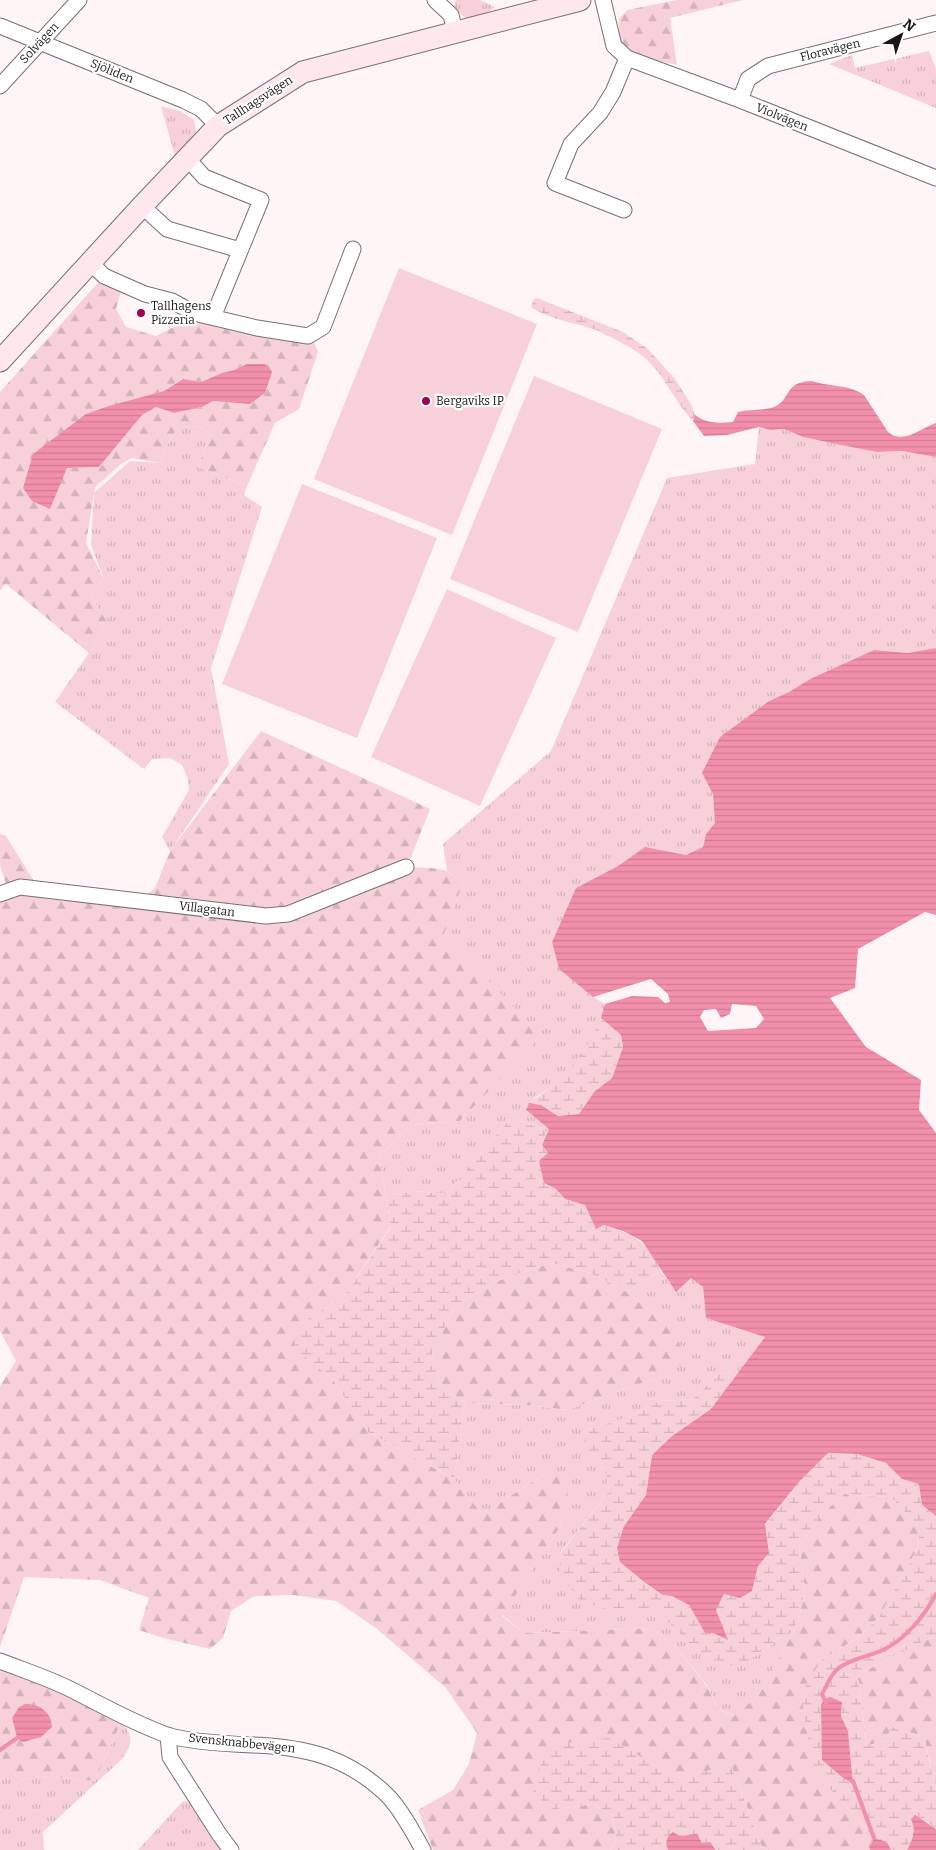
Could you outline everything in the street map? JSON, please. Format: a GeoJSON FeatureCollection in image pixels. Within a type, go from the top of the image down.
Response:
{"type":"FeatureCollection","features":[{"type":"Feature","properties":{"kind":"main road","name":"Tallhagsvägen"},"geometry":{"type":"LineString","coordinates":[[0,361],[218,126],[303,72],[580,0]]}},
{"type":"Feature","properties":{"kind":"street","name":"Solvägen"},"geometry":{"type":"LineString","coordinates":[[0,86],[79,0]]}},
{"type":"Feature","properties":{"kind":"street"},"geometry":{"type":"LineString","coordinates":[[435,0],[451,15],[455,32]]}},
{"type":"Feature","properties":{"kind":"street"},"geometry":{"type":"LineString","coordinates":[[603,0],[614,46],[627,58],[613,92],[600,113],[571,144],[555,183],[624,210]]}},
{"type":"Feature","properties":{"kind":"street","name":"Floravägen"},"geometry":{"type":"LineString","coordinates":[[740,100],[748,79],[768,66],[936,23]]}},
{"type":"Feature","properties":{"kind":"street","name":"Sjöliden"},"geometry":{"type":"LineString","coordinates":[[0,26],[183,100],[201,109],[218,126]]}},
{"type":"Feature","properties":{"kind":"street","name":"Violvägen"},"geometry":{"type":"LineString","coordinates":[[627,58],[740,100],[936,178]]}},
{"type":"Feature","properties":{"kind":"street"},"geometry":{"type":"LineString","coordinates":[[187,158],[204,177],[261,200],[213,317]]}},
{"type":"Feature","properties":{"kind":"street"},"geometry":{"type":"LineString","coordinates":[[142,206],[167,229],[240,250]]}},
{"type":"Feature","properties":{"kind":"street"},"geometry":{"type":"LineString","coordinates":[[91,263],[104,276],[144,294],[163,298],[194,313],[308,336],[323,327],[353,249]]}},
{"type":"Feature","properties":{"kind":"street","name":"Villagatan"},"geometry":{"type":"LineString","coordinates":[[0,894],[20,887],[266,916],[288,914],[406,867]]}},
{"type":"Feature","properties":{"kind":"street","name":"Svensknabbevägen"},"geometry":{"type":"LineString","coordinates":[[0,1661],[69,1689],[112,1712],[168,1735],[210,1742],[285,1746],[329,1758],[357,1772],[388,1797],[404,1818],[423,1850]]}},
{"type":"Feature","properties":{"kind":"street"},"geometry":{"type":"LineString","coordinates":[[168,1735],[170,1757],[231,1850]]}},
{"type":"Feature","properties":{"kind":"green space"},"geometry":{"type":"Polygon","coordinates":[[[456,0],[480,0],[495,7],[486,14],[466,18],[453,8],[456,0]]]}},
{"type":"Feature","properties":{"kind":"green space"},"geometry":{"type":"Polygon","coordinates":[[[677,0],[743,0],[670,18],[677,65],[631,55],[618,40],[619,19],[627,10],[677,0]]]}},
{"type":"Feature","properties":{"kind":"green space"},"geometry":{"type":"Polygon","coordinates":[[[929,51],[936,69],[936,108],[829,64],[852,55],[855,68],[929,51]]]}},
{"type":"Feature","properties":{"kind":"green space"},"geometry":{"type":"Polygon","coordinates":[[[161,106],[180,111],[194,120],[196,133],[175,157],[161,106]]]}},
{"type":"Feature","properties":{"kind":"green space","name":"Bergaviks IP"},"geometry":{"type":"Polygon","coordinates":[[[399,268],[537,324],[452,535],[314,479],[399,268]]]}},
{"type":"Feature","properties":{"kind":"green space"},"geometry":{"type":"Polygon","coordinates":[[[104,276],[123,285],[116,309],[126,327],[156,336],[190,319],[236,332],[314,342],[318,352],[299,409],[275,423],[247,486],[198,467],[210,434],[199,426],[178,427],[166,447],[160,463],[132,458],[121,464],[95,487],[86,543],[104,579],[90,595],[107,622],[89,653],[6,584],[0,590],[0,392],[104,276]],[[247,364],[201,382],[182,379],[164,391],[112,405],[33,454],[67,468],[99,467],[142,415],[156,407],[174,413],[202,407],[213,401],[251,404],[247,364]]]}},
{"type":"Feature","properties":{"kind":"green space"},"geometry":{"type":"Polygon","coordinates":[[[537,298],[623,332],[648,349],[675,379],[692,406],[695,415],[693,421],[662,377],[640,354],[625,344],[596,330],[554,318],[538,311],[531,307],[533,300],[537,298]]]}},
{"type":"Feature","properties":{"kind":"green space"},"geometry":{"type":"Polygon","coordinates":[[[534,376],[662,429],[578,632],[450,579],[534,376]]]}},
{"type":"Feature","properties":{"kind":"green space"},"geometry":{"type":"Polygon","coordinates":[[[199,426],[210,434],[198,467],[247,486],[244,495],[262,507],[211,668],[229,764],[170,851],[162,837],[189,790],[188,779],[182,765],[170,758],[152,759],[144,769],[55,702],[89,653],[107,622],[90,595],[104,579],[91,545],[94,493],[130,461],[160,463],[166,447],[178,427],[199,426]]]}},
{"type":"Feature","properties":{"kind":"green space"},"geometry":{"type":"Polygon","coordinates":[[[759,427],[770,430],[784,429],[803,437],[877,452],[902,451],[936,457],[936,648],[908,653],[874,650],[810,679],[789,692],[769,701],[713,794],[715,823],[706,834],[703,847],[686,855],[645,847],[618,866],[576,888],[552,942],[559,969],[593,997],[605,1004],[594,1034],[574,1065],[561,1081],[528,1105],[526,1110],[550,1129],[547,1132],[525,1122],[510,1119],[446,1194],[414,1191],[386,1196],[379,1156],[413,1125],[460,1121],[540,1036],[444,934],[463,883],[447,871],[443,844],[551,751],[667,478],[755,464],[759,427]]]}},
{"type":"Feature","properties":{"kind":"green space"},"geometry":{"type":"Polygon","coordinates":[[[302,484],[437,538],[357,738],[222,684],[302,484]]]}},
{"type":"Feature","properties":{"kind":"green space"},"geometry":{"type":"Polygon","coordinates":[[[447,589],[556,638],[480,806],[371,757],[447,589]]]}},
{"type":"Feature","properties":{"kind":"green space"},"geometry":{"type":"Polygon","coordinates":[[[261,731],[430,809],[407,867],[447,871],[463,883],[444,934],[541,1036],[460,1121],[413,1125],[379,1156],[391,1226],[345,1295],[300,1324],[294,1347],[333,1380],[368,1432],[454,1479],[482,1514],[551,1470],[568,1483],[567,1516],[502,1616],[524,1633],[652,1628],[676,1648],[707,1686],[719,1710],[734,1716],[758,1696],[798,1623],[805,1589],[799,1546],[822,1514],[844,1494],[891,1497],[920,1528],[918,1548],[879,1617],[858,1638],[821,1660],[813,1770],[874,1838],[869,1846],[870,1850],[770,1850],[762,1847],[731,1765],[677,1778],[608,1738],[549,1810],[593,1804],[613,1816],[616,1840],[610,1850],[433,1850],[418,1810],[453,1790],[469,1764],[477,1733],[446,1688],[376,1628],[336,1601],[293,1595],[254,1596],[231,1611],[223,1638],[210,1649],[163,1638],[139,1630],[149,1598],[100,1580],[24,1577],[0,1647],[0,1386],[16,1361],[0,1331],[0,900],[10,896],[0,865],[0,834],[6,836],[45,899],[133,906],[155,888],[170,851],[261,731]]]}},
{"type":"Feature","properties":{"kind":"green space"},"geometry":{"type":"Polygon","coordinates":[[[601,1018],[621,1035],[623,1047],[612,1078],[594,1092],[579,1114],[558,1116],[541,1105],[529,1103],[560,1081],[587,1047],[601,1018]]]}},
{"type":"Feature","properties":{"kind":"green space"},"geometry":{"type":"Polygon","coordinates":[[[510,1119],[525,1122],[547,1132],[542,1145],[548,1153],[544,1183],[556,1189],[565,1199],[585,1205],[596,1229],[604,1225],[638,1240],[651,1253],[661,1271],[627,1292],[590,1273],[551,1263],[497,1281],[455,1306],[432,1354],[440,1386],[465,1403],[454,1479],[368,1432],[333,1380],[293,1347],[300,1324],[345,1295],[391,1227],[386,1196],[414,1191],[446,1194],[510,1119]]]}},
{"type":"Feature","properties":{"kind":"green space"},"geometry":{"type":"Polygon","coordinates":[[[551,1263],[590,1273],[627,1292],[665,1324],[679,1342],[683,1363],[664,1376],[567,1410],[528,1405],[465,1403],[440,1386],[432,1354],[455,1306],[497,1281],[551,1263]]]}},
{"type":"Feature","properties":{"kind":"green space"},"geometry":{"type":"Polygon","coordinates":[[[661,1271],[676,1292],[691,1278],[703,1287],[706,1318],[765,1337],[741,1371],[718,1374],[693,1399],[660,1401],[629,1417],[587,1430],[583,1452],[606,1471],[609,1491],[560,1553],[615,1611],[657,1611],[711,1663],[762,1652],[798,1623],[758,1696],[735,1716],[719,1710],[707,1685],[676,1648],[652,1628],[524,1633],[502,1615],[567,1516],[551,1470],[482,1514],[454,1479],[465,1403],[528,1405],[567,1410],[664,1376],[665,1324],[627,1292],[661,1271]]]}},
{"type":"Feature","properties":{"kind":"green space"},"geometry":{"type":"Polygon","coordinates":[[[741,1371],[711,1409],[672,1436],[652,1455],[646,1495],[624,1526],[620,1562],[663,1595],[672,1596],[689,1605],[705,1633],[713,1633],[727,1640],[716,1610],[724,1594],[752,1591],[758,1566],[769,1553],[765,1525],[798,1483],[828,1453],[857,1454],[886,1463],[902,1479],[920,1484],[922,1505],[936,1516],[936,1635],[863,1672],[858,1678],[867,1746],[885,1740],[892,1726],[924,1736],[936,1792],[936,1829],[925,1821],[913,1821],[913,1842],[907,1850],[891,1850],[887,1842],[874,1838],[813,1770],[801,1694],[821,1660],[858,1638],[879,1617],[918,1548],[920,1528],[891,1497],[844,1494],[822,1514],[799,1546],[805,1589],[798,1623],[762,1652],[739,1666],[710,1663],[657,1611],[615,1611],[580,1601],[560,1574],[560,1554],[609,1491],[606,1471],[582,1452],[587,1430],[629,1417],[660,1401],[693,1399],[718,1374],[741,1371]],[[831,1697],[842,1777],[853,1783],[848,1731],[841,1716],[842,1702],[831,1697]]]}},
{"type":"Feature","properties":{"kind":"green space"},"geometry":{"type":"Polygon","coordinates":[[[936,1635],[936,1765],[929,1758],[924,1736],[900,1730],[893,1726],[885,1740],[867,1746],[858,1678],[863,1672],[936,1635]]]}},
{"type":"Feature","properties":{"kind":"green space"},"geometry":{"type":"Polygon","coordinates":[[[0,1658],[121,1722],[95,1781],[40,1776],[21,1781],[0,1756],[0,1658]],[[19,1707],[12,1718],[17,1738],[19,1707]]]}},
{"type":"Feature","properties":{"kind":"green space"},"geometry":{"type":"Polygon","coordinates":[[[121,1722],[130,1737],[128,1750],[121,1760],[43,1832],[44,1850],[0,1850],[0,1756],[21,1781],[40,1776],[95,1781],[121,1722]]]}},
{"type":"Feature","properties":{"kind":"green space"},"geometry":{"type":"Polygon","coordinates":[[[609,1738],[677,1778],[731,1765],[762,1847],[770,1850],[716,1850],[713,1845],[702,1843],[693,1834],[684,1837],[678,1835],[667,1846],[668,1850],[610,1850],[616,1840],[613,1816],[593,1804],[549,1810],[533,1790],[542,1762],[563,1743],[609,1738]]]}},
{"type":"Feature","properties":{"kind":"green space"},"geometry":{"type":"Polygon","coordinates":[[[929,1758],[936,1765],[936,1792],[929,1758]]]}},
{"type":"Feature","properties":{"kind":"green space"},"geometry":{"type":"Polygon","coordinates":[[[182,1802],[191,1802],[225,1850],[138,1850],[182,1802]]]}},
{"type":"Feature","properties":{"kind":"shaded area"},"geometry":{"type":"Polygon","coordinates":[[[247,364],[265,364],[272,372],[265,393],[250,404],[213,401],[202,407],[174,413],[156,407],[142,415],[99,467],[67,468],[50,509],[32,501],[23,488],[33,454],[86,414],[164,391],[183,379],[201,382],[247,364]]]}},
{"type":"Feature","properties":{"kind":"shaded area"},"geometry":{"type":"Polygon","coordinates":[[[812,381],[845,387],[864,395],[888,432],[894,436],[906,436],[936,423],[936,457],[902,451],[877,452],[803,437],[784,429],[770,430],[759,427],[727,435],[704,436],[693,421],[695,415],[699,418],[718,423],[733,422],[738,412],[774,407],[780,404],[796,384],[812,381]]]}},
{"type":"Feature","properties":{"kind":"shaded area"},"geometry":{"type":"Polygon","coordinates":[[[936,648],[936,915],[925,912],[858,949],[855,988],[830,998],[866,1047],[921,1080],[919,1110],[936,1133],[936,1516],[922,1505],[919,1484],[902,1479],[886,1463],[857,1454],[828,1453],[798,1483],[765,1524],[769,1553],[758,1566],[752,1591],[740,1598],[724,1594],[716,1610],[728,1640],[713,1633],[705,1633],[689,1605],[672,1596],[663,1595],[643,1581],[620,1562],[617,1548],[624,1526],[646,1495],[652,1455],[672,1436],[711,1409],[765,1337],[706,1318],[703,1287],[691,1278],[676,1292],[642,1241],[623,1231],[604,1225],[596,1229],[585,1205],[565,1199],[556,1189],[544,1183],[539,1161],[548,1153],[542,1145],[549,1129],[526,1110],[529,1103],[541,1105],[558,1116],[579,1114],[594,1092],[612,1078],[623,1047],[621,1035],[601,1018],[605,1004],[632,996],[658,997],[665,1003],[670,1002],[668,994],[651,979],[593,997],[559,969],[552,942],[576,888],[618,866],[645,847],[686,855],[703,847],[706,834],[715,823],[713,794],[702,773],[720,737],[769,701],[789,692],[810,679],[874,650],[908,653],[936,648]],[[732,1004],[730,1014],[721,1018],[716,1009],[704,1010],[700,1017],[708,1031],[756,1028],[764,1019],[756,1006],[732,1004]]]}},
{"type":"Feature","properties":{"kind":"shaded area"},"geometry":{"type":"Polygon","coordinates":[[[831,1697],[842,1702],[841,1716],[848,1731],[853,1784],[822,1760],[821,1705],[824,1699],[831,1697]]]}},
{"type":"Feature","properties":{"kind":"shaded area"},"geometry":{"type":"Polygon","coordinates":[[[25,1704],[35,1705],[44,1710],[49,1717],[52,1727],[41,1737],[23,1742],[17,1738],[12,1718],[19,1707],[25,1704]]]}},
{"type":"Feature","properties":{"kind":"shaded area"},"geometry":{"type":"Polygon","coordinates":[[[915,1815],[936,1829],[936,1850],[907,1850],[913,1835],[911,1819],[915,1815]]]}},
{"type":"Feature","properties":{"kind":"shaded area"},"geometry":{"type":"Polygon","coordinates":[[[673,1832],[682,1836],[697,1834],[702,1843],[710,1842],[716,1850],[668,1850],[667,1840],[673,1832]]]}},
{"type":"Feature","properties":{"kind":"shaded area"},"geometry":{"type":"Polygon","coordinates":[[[874,1838],[887,1842],[891,1850],[870,1850],[869,1847],[874,1838]]]}},
{"type":"Feature","properties":{"kind":"waterway"},"geometry":{"type":"LineString","coordinates":[[826,1703],[822,1694],[838,1669],[850,1662],[883,1650],[899,1640],[920,1618],[936,1594]]}},
{"type":"Feature","properties":{"kind":"waterway"},"geometry":{"type":"LineString","coordinates":[[0,1750],[17,1738]]}},
{"type":"Feature","properties":{"kind":"waterway"},"geometry":{"type":"LineString","coordinates":[[853,1781],[874,1838]]}},
{"type":"Feature","properties":{"kind":"place","name":"Tallhagens Pizzeria"},"geometry":{"type":"Point","coordinates":[141,313]}},
{"type":"Feature","properties":{"kind":"place","name":"Bergaviks IP"},"geometry":{"type":"Point","coordinates":[426,401]}}]}
